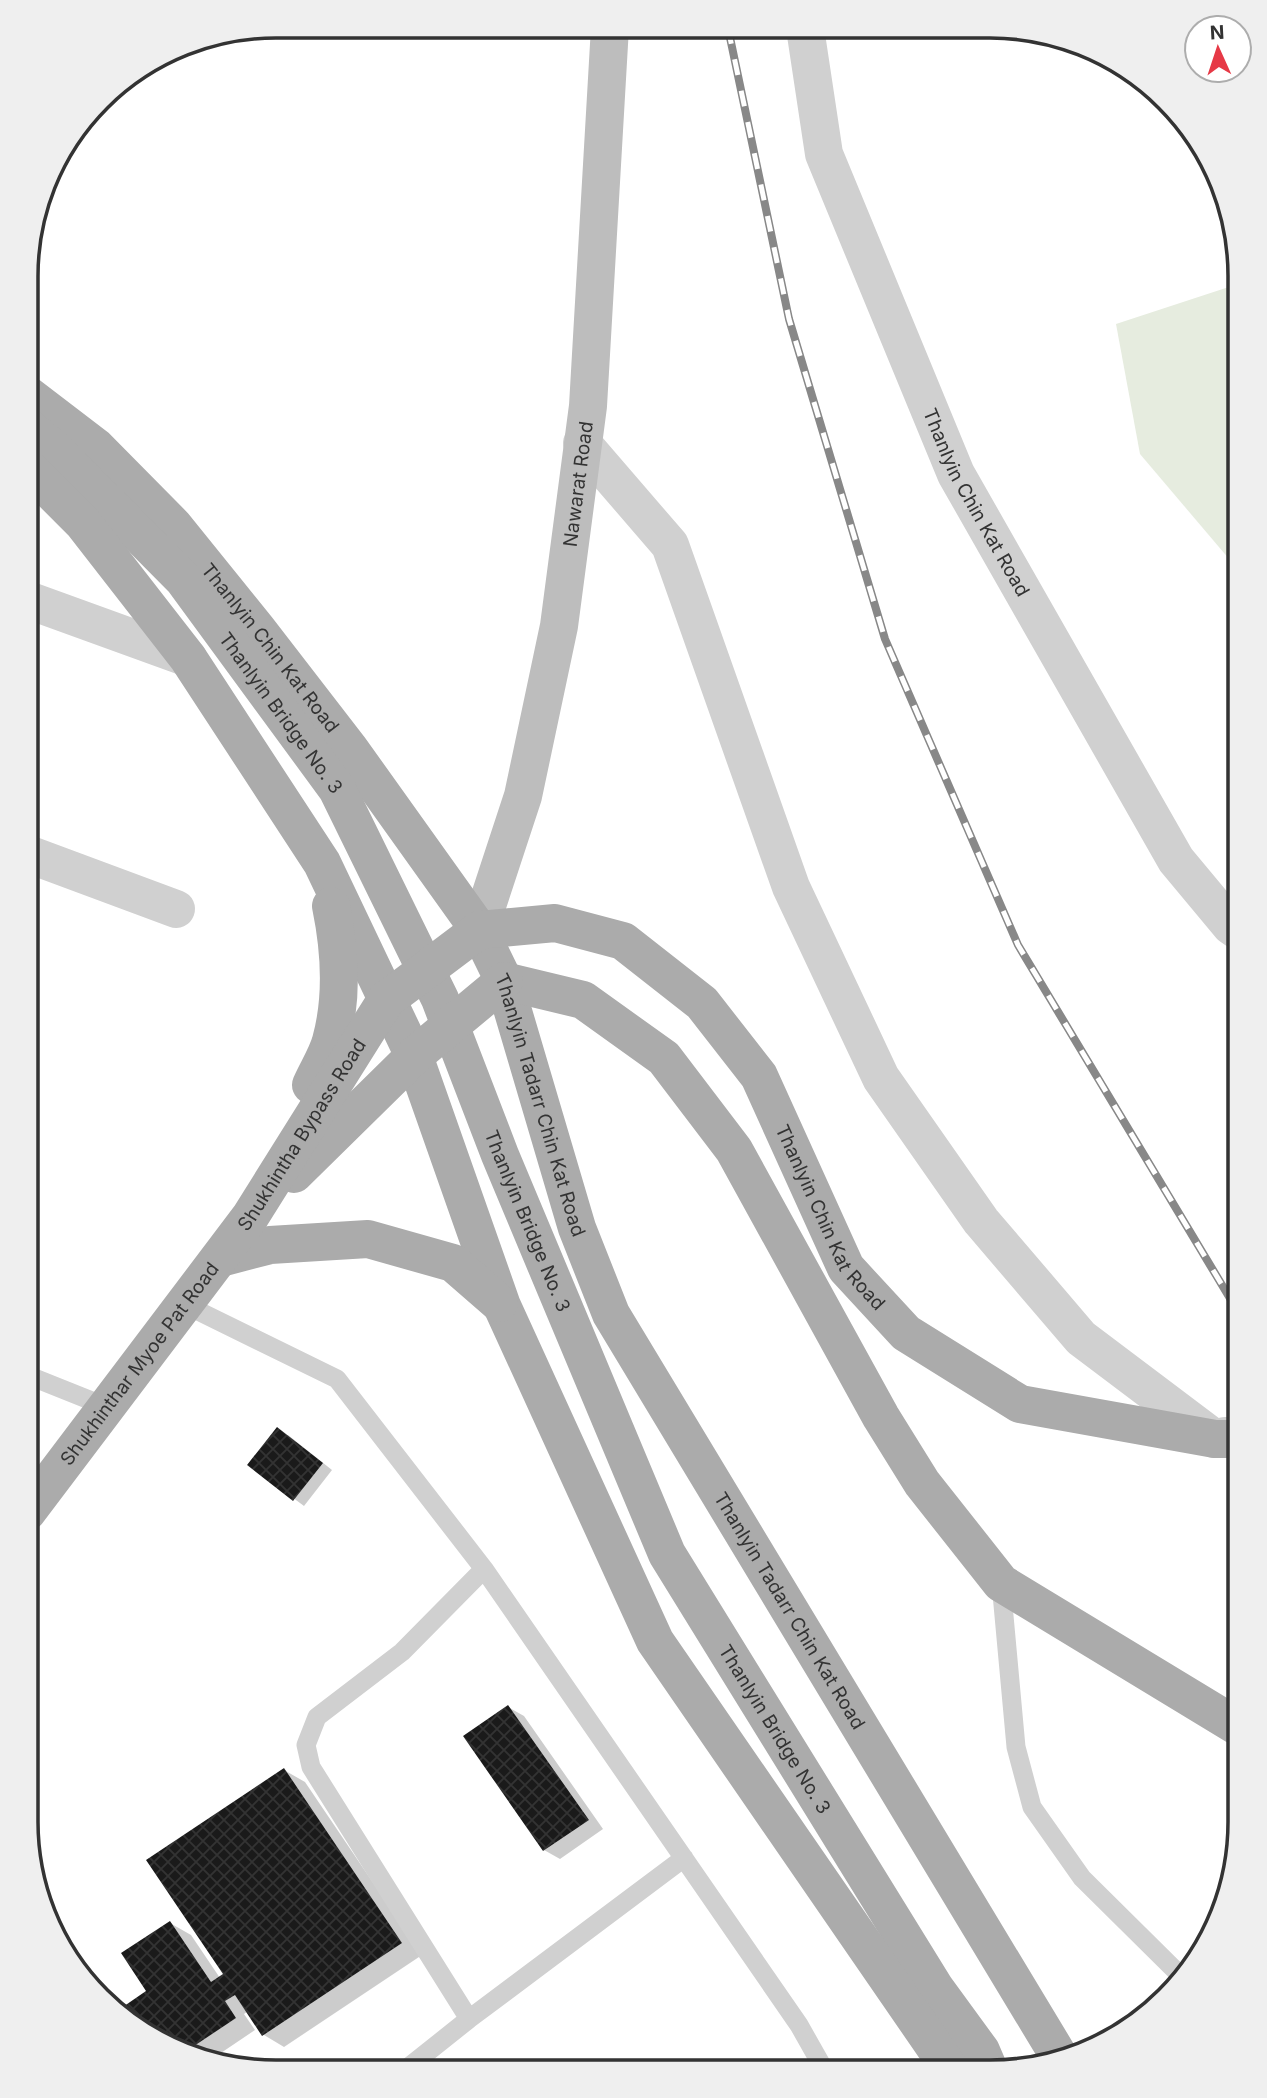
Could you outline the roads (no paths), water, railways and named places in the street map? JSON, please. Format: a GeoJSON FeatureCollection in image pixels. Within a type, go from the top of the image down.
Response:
{"type":"FeatureCollection","features":[{"type":"Feature","properties":{"kind":"main road","name":"Nawarat Road"},"geometry":{"type":"LineString","coordinates":[[480,930],[523,796],[559,626],[587,405],[609,39]]}},
{"type":"Feature","properties":{"kind":"main road","name":"Thanlyin Chin Kat Road"},"geometry":{"type":"LineString","coordinates":[[38,402],[96,447],[173,525],[257,629],[349,748],[480,930],[504,981]]}},
{"type":"Feature","properties":{"kind":"main road","name":"Thanlyin Bridge No. 3"},"geometry":{"type":"LineString","coordinates":[[38,436],[183,579],[338,789],[440,999],[500,1155],[667,1554],[978,2060]]}},
{"type":"Feature","properties":{"kind":"main road"},"geometry":{"type":"LineString","coordinates":[[38,478],[83,523],[188,658],[322,863],[414,1056],[502,1306],[655,1641],[977,2060]]}},
{"type":"Feature","properties":{"kind":"main road"},"geometry":{"type":"LineString","coordinates":[[250,1217],[330,1042],[339,996],[337,935],[322,863]]}},
{"type":"Feature","properties":{"kind":"main road","name":"Thanlyin Chin Kat Road"},"geometry":{"type":"LineString","coordinates":[[480,930],[555,923],[623,941],[702,1003],[759,1076],[846,1268],[906,1333],[1020,1404],[1228,1435]]}},
{"type":"Feature","properties":{"kind":"main road"},"geometry":{"type":"LineString","coordinates":[[386,1000],[480,930]]}},
{"type":"Feature","properties":{"kind":"main road"},"geometry":{"type":"LineString","coordinates":[[414,1056],[504,981]]}},
{"type":"Feature","properties":{"kind":"main road","name":"Thanlyin Tadarr Chin Kat Road"},"geometry":{"type":"LineString","coordinates":[[1055,2050],[611,1314],[577,1228],[504,981],[583,1000],[664,1058],[734,1150],[881,1417],[922,1483],[1001,1583],[1228,1721]]}},
{"type":"Feature","properties":{"kind":"main road","name":"Shukhintha Bypass Road"},"geometry":{"type":"LineString","coordinates":[[250,1217],[386,1000]]}},
{"type":"Feature","properties":{"kind":"main road","name":"Shukhintha Bypass Road"},"geometry":{"type":"LineString","coordinates":[[250,1217],[414,1056]]}},
{"type":"Feature","properties":{"kind":"main road","name":"Shukhinthar Myoe Pat Road"},"geometry":{"type":"LineString","coordinates":[[38,1498],[250,1217]]}},
{"type":"Feature","properties":{"kind":"main road"},"geometry":{"type":"LineString","coordinates":[[220,1258],[270,1245],[368,1239],[453,1264],[502,1306]]}},
{"type":"Feature","properties":{"kind":"street","name":"Thanlyin Chin Kat Road"},"geometry":{"type":"LineString","coordinates":[[807,38],[824,154],[956,474],[1176,860],[1228,922]]}},
{"type":"Feature","properties":{"kind":"street"},"geometry":{"type":"LineString","coordinates":[[582,443],[670,545],[791,887],[881,1078],[981,1221],[1081,1338],[1228,1433]]}},
{"type":"Feature","properties":{"kind":"street"},"geometry":{"type":"LineString","coordinates":[[38,604],[188,658]]}},
{"type":"Feature","properties":{"kind":"street"},"geometry":{"type":"LineString","coordinates":[[38,858],[176,909]]}},
{"type":"Feature","properties":{"kind":"lane"},"geometry":{"type":"LineString","coordinates":[[186,1305],[337,1379],[484,1569],[799,2025],[819,2060]]}},
{"type":"Feature","properties":{"kind":"lane"},"geometry":{"type":"LineString","coordinates":[[38,1379],[107,1407]]}},
{"type":"Feature","properties":{"kind":"lane"},"geometry":{"type":"LineString","coordinates":[[469,2019],[311,1767],[306,1745],[317,1717],[402,1652],[484,1569]]}},
{"type":"Feature","properties":{"kind":"lane"},"geometry":{"type":"LineString","coordinates":[[1001,1583],[1016,1747],[1032,1807],[1082,1878],[1175,1970]]}},
{"type":"Feature","properties":{"kind":"lane"},"geometry":{"type":"LineString","coordinates":[[418,2060],[684,1858]]}},
{"type":"Feature","properties":{"kind":"railway"},"geometry":{"type":"LineString","coordinates":[[730,38],[789,319],[885,639],[1018,945],[1228,1295]]}}]}
